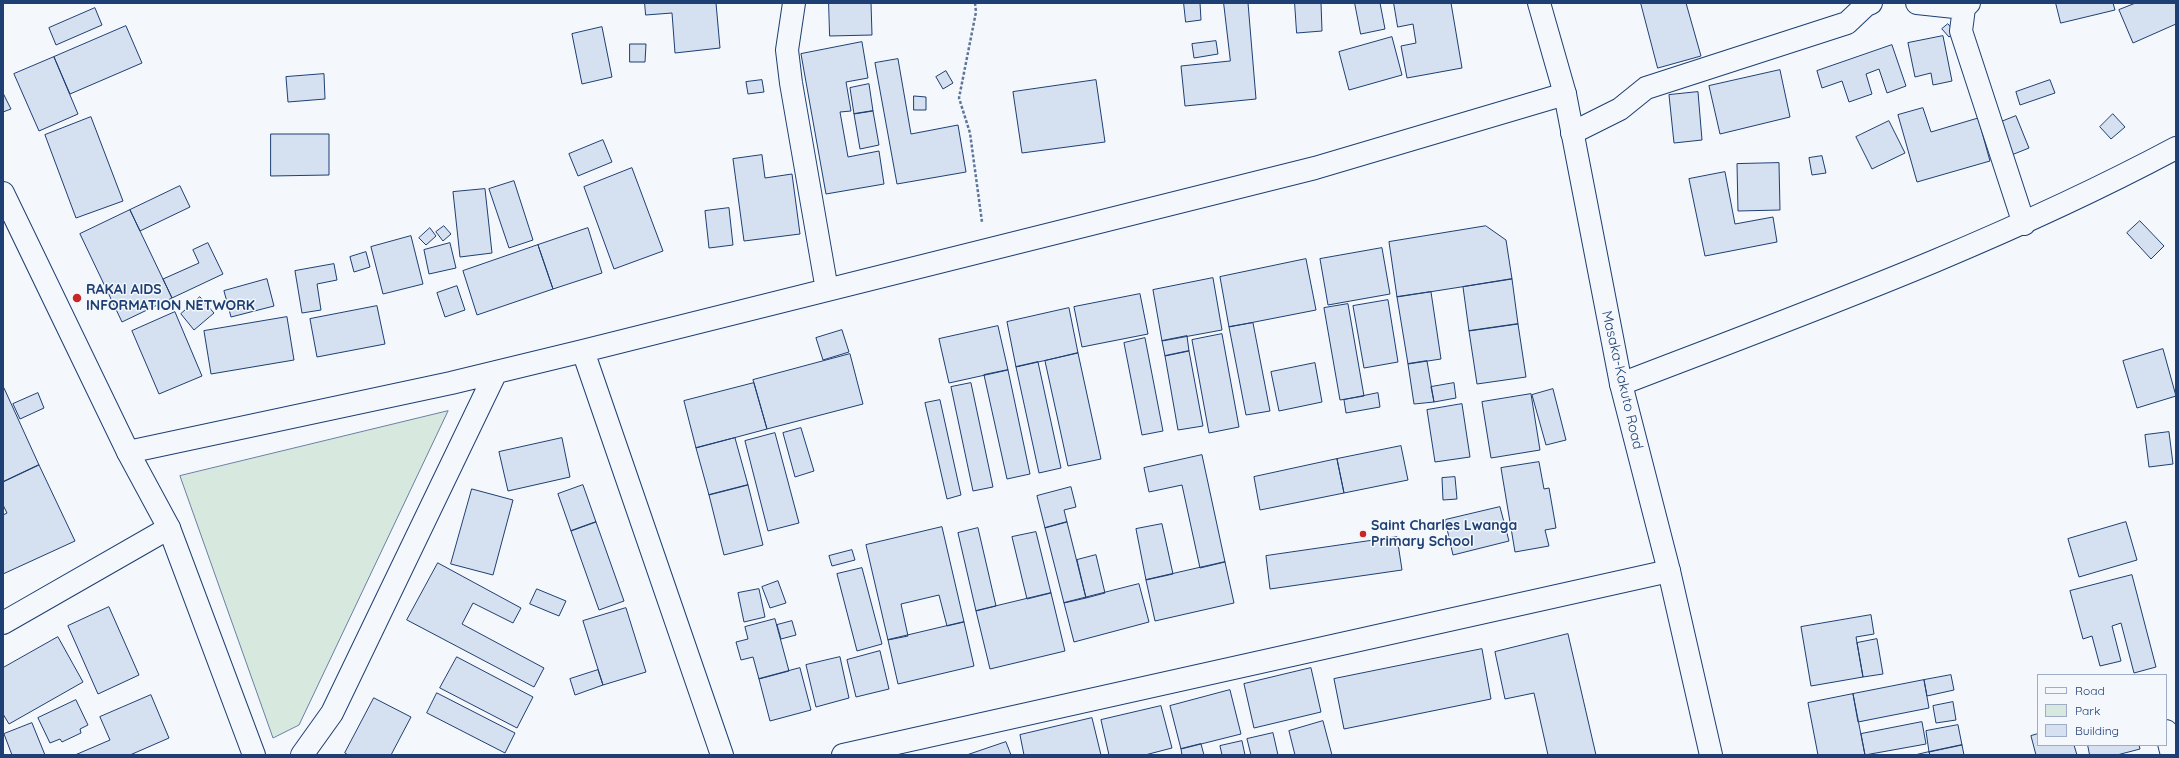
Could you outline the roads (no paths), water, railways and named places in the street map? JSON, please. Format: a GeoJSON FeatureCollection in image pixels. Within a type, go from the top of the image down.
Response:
{"type":"FeatureCollection","features":[{"type":"Feature","properties":{"kind":"main road"},"geometry":{"type":"LineString","coordinates":[[794,3],[787,50],[791,83],[827,290]]}},
{"type":"Feature","properties":{"kind":"main road","name":"Masaka-Kakuto Road"},"geometry":{"type":"LineString","coordinates":[[1539,3],[1564,94],[1621,384],[1669,571],[1711,755]]}},
{"type":"Feature","properties":{"kind":"main road"},"geometry":{"type":"LineString","coordinates":[[1572,133],[1620,109],[1646,88],[1847,23],[1866,4],[1871,3]]}},
{"type":"Feature","properties":{"kind":"main road"},"geometry":{"type":"LineString","coordinates":[[1917,3],[1966,5],[1961,30],[2024,224]]}},
{"type":"Feature","properties":{"kind":"main road"},"geometry":{"type":"LineString","coordinates":[[128,452],[496,372],[584,351],[1315,168],[1564,94]]}},
{"type":"Feature","properties":{"kind":"main road"},"geometry":{"type":"LineString","coordinates":[[1621,384],[1892,280],[2024,224],[2108,185],[2176,148]]}},
{"type":"Feature","properties":{"kind":"main road"},"geometry":{"type":"LineString","coordinates":[[3,193],[128,452],[168,528],[254,755]]}},
{"type":"Feature","properties":{"kind":"main road"},"geometry":{"type":"LineString","coordinates":[[584,351],[722,755]]}},
{"type":"Feature","properties":{"kind":"main road"},"geometry":{"type":"LineString","coordinates":[[302,755],[332,713],[496,372]]}},
{"type":"Feature","properties":{"kind":"main road"},"geometry":{"type":"LineString","coordinates":[[3,623],[168,528]]}},
{"type":"Feature","properties":{"kind":"main road"},"geometry":{"type":"LineString","coordinates":[[843,755],[1669,571]]}},
{"type":"Feature","properties":{"kind":"main road"},"geometry":{"type":"LineString","coordinates":[[2167,735],[2172,755]]}},
{"type":"Feature","properties":{"kind":"place","name":"RAKAI AIDS INFORMATION NETWORK"},"geometry":{"type":"Point","coordinates":[77,298]}},
{"type":"Feature","properties":{"kind":"place","name":"Saint Charles Lwanga Primary School"},"geometry":{"type":"Point","coordinates":[1363,534]}}]}
